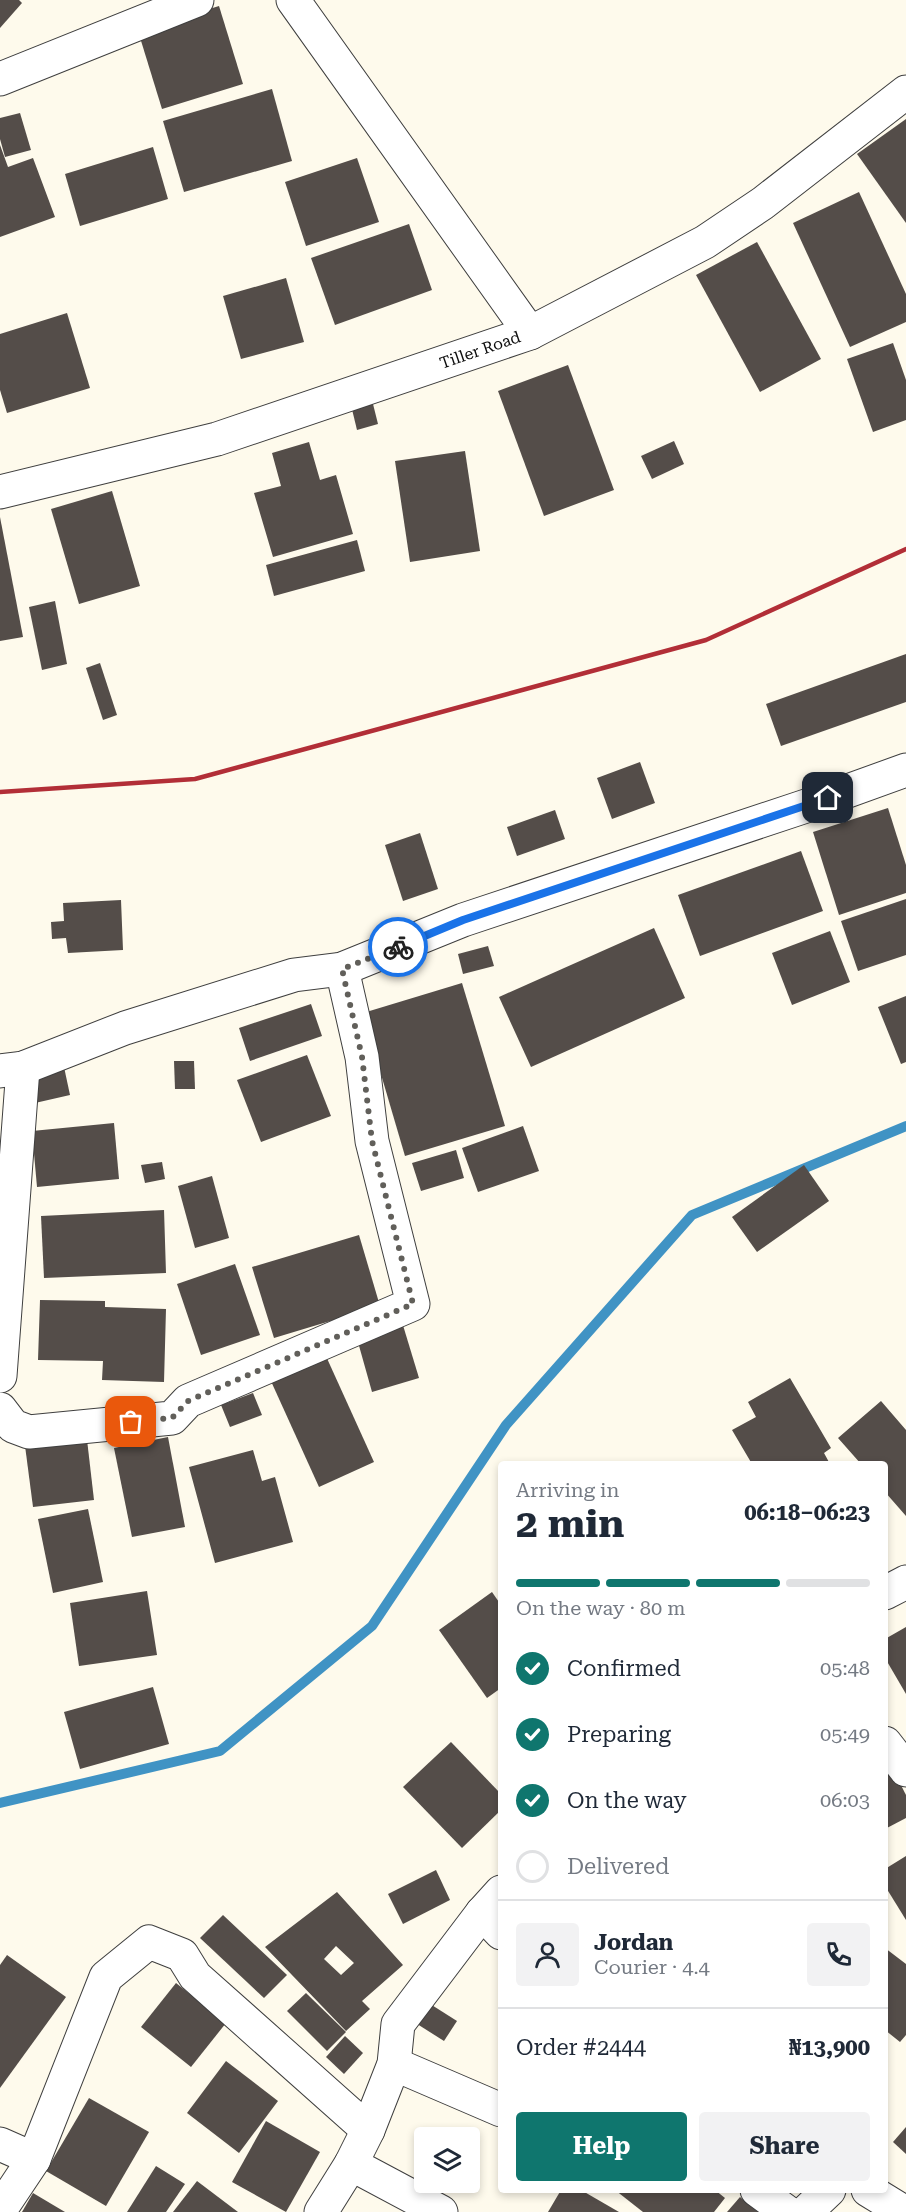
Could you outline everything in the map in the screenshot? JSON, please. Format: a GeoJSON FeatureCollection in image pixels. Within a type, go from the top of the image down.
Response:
{"type":"FeatureCollection","features":[{"type":"Feature","properties":{"kind":"street"},"geometry":{"type":"LineString","coordinates":[[0,79],[197,0]]}},
{"type":"Feature","properties":{"kind":"street"},"geometry":{"type":"LineString","coordinates":[[293,0],[530,333]]}},
{"type":"Feature","properties":{"kind":"street","name":"Tiller Road"},"geometry":{"type":"LineString","coordinates":[[0,492],[217,439],[530,333],[705,242],[763,203],[906,92]]}},
{"type":"Feature","properties":{"kind":"street"},"geometry":{"type":"LineString","coordinates":[[0,1376],[11,1070],[125,1028],[283,978],[342,969],[463,920],[809,805],[906,770]]}},
{"type":"Feature","properties":{"kind":"street"},"geometry":{"type":"LineString","coordinates":[[0,1409],[13,1426],[29,1431],[172,1418],[188,1401],[413,1304],[372,1141],[362,1057],[342,969]]}},
{"type":"Feature","properties":{"kind":"street"},"geometry":{"type":"LineString","coordinates":[[888,1591],[906,1582]]}},
{"type":"Feature","properties":{"kind":"street"},"geometry":{"type":"LineString","coordinates":[[888,1747],[906,1770]]}},
{"type":"Feature","properties":{"kind":"street"},"geometry":{"type":"LineString","coordinates":[[321,2212],[351,2164],[368,2130],[394,2064],[398,2024],[495,1913]]}},
{"type":"Feature","properties":{"kind":"street"},"geometry":{"type":"LineString","coordinates":[[0,2210],[34,2159],[106,1977],[149,1942],[182,1955],[195,1976],[368,2130]]}},
{"type":"Feature","properties":{"kind":"street"},"geometry":{"type":"LineString","coordinates":[[394,2064],[498,2109]]}},
{"type":"Feature","properties":{"kind":"street"},"geometry":{"type":"LineString","coordinates":[[0,2144],[34,2159]]}},
{"type":"Feature","properties":{"kind":"street"},"geometry":{"type":"LineString","coordinates":[[351,2164],[441,2212]]}},
{"type":"Feature","properties":{"kind":"street"},"geometry":{"type":"LineString","coordinates":[[762,2193],[787,2212]]}},
{"type":"Feature","properties":{"kind":"street"},"geometry":{"type":"LineString","coordinates":[[806,2212],[826,2193]]}},
{"type":"Feature","properties":{"kind":"street"},"geometry":{"type":"LineString","coordinates":[[873,2193],[904,2212]]}},
{"type":"Feature","properties":{"kind":"building"},"geometry":{"type":"Polygon","coordinates":[[[0,0],[19,0],[22,3],[0,28],[0,0]]]}},
{"type":"Feature","properties":{"kind":"building"},"geometry":{"type":"Polygon","coordinates":[[[219,6],[243,84],[162,109],[138,31],[219,6]]]}},
{"type":"Feature","properties":{"kind":"building"},"geometry":{"type":"Polygon","coordinates":[[[272,89],[292,161],[184,192],[163,121],[272,89]]]}},
{"type":"Feature","properties":{"kind":"building"},"geometry":{"type":"Polygon","coordinates":[[[20,113],[31,150],[5,157],[0,139],[0,118],[20,113]]]}},
{"type":"Feature","properties":{"kind":"building"},"geometry":{"type":"Polygon","coordinates":[[[906,119],[906,223],[857,154],[906,119]]]}},
{"type":"Feature","properties":{"kind":"building"},"geometry":{"type":"Polygon","coordinates":[[[0,145],[8,167],[33,158],[55,217],[0,237],[0,145]]]}},
{"type":"Feature","properties":{"kind":"building"},"geometry":{"type":"Polygon","coordinates":[[[153,147],[168,199],[80,226],[65,174],[153,147]]]}},
{"type":"Feature","properties":{"kind":"building"},"geometry":{"type":"Polygon","coordinates":[[[357,158],[379,222],[306,246],[285,182],[357,158]]]}},
{"type":"Feature","properties":{"kind":"building"},"geometry":{"type":"Polygon","coordinates":[[[859,192],[906,294],[906,322],[850,347],[793,223],[859,192]]]}},
{"type":"Feature","properties":{"kind":"building"},"geometry":{"type":"Polygon","coordinates":[[[409,224],[432,290],[335,325],[311,258],[409,224]]]}},
{"type":"Feature","properties":{"kind":"building"},"geometry":{"type":"Polygon","coordinates":[[[757,242],[821,359],[760,392],[696,275],[757,242]]]}},
{"type":"Feature","properties":{"kind":"building"},"geometry":{"type":"Polygon","coordinates":[[[286,278],[304,342],[241,359],[223,296],[286,278]]]}},
{"type":"Feature","properties":{"kind":"building"},"geometry":{"type":"Polygon","coordinates":[[[67,313],[90,388],[7,413],[0,390],[0,334],[67,313]]]}},
{"type":"Feature","properties":{"kind":"building"},"geometry":{"type":"Polygon","coordinates":[[[893,343],[906,380],[906,420],[873,432],[847,359],[893,343]]]}},
{"type":"Feature","properties":{"kind":"building"},"geometry":{"type":"Polygon","coordinates":[[[568,365],[614,490],[544,516],[498,391],[568,365]]]}},
{"type":"Feature","properties":{"kind":"building"},"geometry":{"type":"Polygon","coordinates":[[[371,396],[378,424],[357,430],[350,401],[371,396]]]}},
{"type":"Feature","properties":{"kind":"building"},"geometry":{"type":"Polygon","coordinates":[[[674,441],[684,464],[652,479],[641,456],[674,441]]]}},
{"type":"Feature","properties":{"kind":"building"},"geometry":{"type":"Polygon","coordinates":[[[309,442],[320,480],[336,475],[353,534],[273,557],[254,493],[281,486],[272,453],[309,442]]]}},
{"type":"Feature","properties":{"kind":"building"},"geometry":{"type":"Polygon","coordinates":[[[465,451],[480,551],[410,562],[395,461],[465,451]]]}},
{"type":"Feature","properties":{"kind":"building"},"geometry":{"type":"Polygon","coordinates":[[[112,491],[140,586],[79,604],[51,509],[112,491]]]}},
{"type":"Feature","properties":{"kind":"building"},"geometry":{"type":"Polygon","coordinates":[[[0,517],[23,637],[0,641],[0,517]]]}},
{"type":"Feature","properties":{"kind":"building"},"geometry":{"type":"Polygon","coordinates":[[[357,540],[365,571],[274,596],[266,565],[357,540]]]}},
{"type":"Feature","properties":{"kind":"building"},"geometry":{"type":"Polygon","coordinates":[[[55,601],[67,664],[42,670],[29,607],[55,601]]]}},
{"type":"Feature","properties":{"kind":"building"},"geometry":{"type":"Polygon","coordinates":[[[906,654],[906,702],[781,746],[766,704],[906,654]]]}},
{"type":"Feature","properties":{"kind":"building"},"geometry":{"type":"Polygon","coordinates":[[[100,663],[117,715],[103,720],[86,668],[100,663]]]}},
{"type":"Feature","properties":{"kind":"building"},"geometry":{"type":"Polygon","coordinates":[[[640,762],[655,803],[612,819],[597,778],[640,762]]]}},
{"type":"Feature","properties":{"kind":"building"},"geometry":{"type":"Polygon","coordinates":[[[888,808],[906,865],[906,893],[839,915],[813,832],[888,808]]]}},
{"type":"Feature","properties":{"kind":"building"},"geometry":{"type":"Polygon","coordinates":[[[555,810],[565,839],[517,856],[507,827],[555,810]]]}},
{"type":"Feature","properties":{"kind":"building"},"geometry":{"type":"Polygon","coordinates":[[[420,833],[438,889],[403,901],[385,845],[420,833]]]}},
{"type":"Feature","properties":{"kind":"building"},"geometry":{"type":"Polygon","coordinates":[[[801,851],[823,911],[700,956],[678,895],[801,851]]]}},
{"type":"Feature","properties":{"kind":"building"},"geometry":{"type":"Polygon","coordinates":[[[906,899],[906,955],[858,971],[841,921],[906,899]]]}},
{"type":"Feature","properties":{"kind":"building"},"geometry":{"type":"Polygon","coordinates":[[[121,900],[123,950],[68,953],[66,938],[52,939],[51,922],[64,921],[63,903],[121,900]]]}},
{"type":"Feature","properties":{"kind":"building"},"geometry":{"type":"Polygon","coordinates":[[[654,928],[685,998],[531,1067],[499,997],[654,928]]]}},
{"type":"Feature","properties":{"kind":"building"},"geometry":{"type":"Polygon","coordinates":[[[830,931],[850,982],[792,1005],[772,953],[830,931]]]}},
{"type":"Feature","properties":{"kind":"building"},"geometry":{"type":"Polygon","coordinates":[[[488,946],[494,966],[463,974],[458,954],[488,946]]]}},
{"type":"Feature","properties":{"kind":"building"},"geometry":{"type":"Polygon","coordinates":[[[462,983],[505,1126],[405,1156],[363,1013],[462,983]]]}},
{"type":"Feature","properties":{"kind":"building"},"geometry":{"type":"Polygon","coordinates":[[[906,996],[906,1062],[901,1064],[878,1007],[906,996]]]}},
{"type":"Feature","properties":{"kind":"building"},"geometry":{"type":"Polygon","coordinates":[[[311,1004],[322,1036],[250,1061],[239,1028],[311,1004]]]}},
{"type":"Feature","properties":{"kind":"building"},"geometry":{"type":"Polygon","coordinates":[[[307,1055],[331,1116],[261,1142],[237,1080],[307,1055]]]}},
{"type":"Feature","properties":{"kind":"building"},"geometry":{"type":"Polygon","coordinates":[[[174,1061],[194,1061],[195,1089],[175,1089],[174,1061]]]}},
{"type":"Feature","properties":{"kind":"building"},"geometry":{"type":"Polygon","coordinates":[[[64,1067],[70,1095],[35,1103],[29,1075],[64,1067]]]}},
{"type":"Feature","properties":{"kind":"building"},"geometry":{"type":"Polygon","coordinates":[[[114,1123],[119,1179],[37,1187],[32,1131],[114,1123]]]}},
{"type":"Feature","properties":{"kind":"building"},"geometry":{"type":"Polygon","coordinates":[[[523,1126],[539,1171],[478,1192],[462,1148],[523,1126]]]}},
{"type":"Feature","properties":{"kind":"building"},"geometry":{"type":"Polygon","coordinates":[[[456,1150],[464,1178],[421,1191],[412,1163],[456,1150]]]}},
{"type":"Feature","properties":{"kind":"building"},"geometry":{"type":"Polygon","coordinates":[[[162,1162],[165,1179],[145,1183],[141,1165],[162,1162]]]}},
{"type":"Feature","properties":{"kind":"building"},"geometry":{"type":"Polygon","coordinates":[[[804,1165],[829,1201],[757,1252],[732,1217],[804,1165]]]}},
{"type":"Feature","properties":{"kind":"building"},"geometry":{"type":"Polygon","coordinates":[[[212,1176],[229,1238],[195,1248],[178,1186],[212,1176]]]}},
{"type":"Feature","properties":{"kind":"building"},"geometry":{"type":"Polygon","coordinates":[[[164,1210],[166,1273],[44,1278],[41,1216],[164,1210]]]}},
{"type":"Feature","properties":{"kind":"building"},"geometry":{"type":"Polygon","coordinates":[[[359,1235],[380,1306],[274,1338],[252,1267],[359,1235]]]}},
{"type":"Feature","properties":{"kind":"building"},"geometry":{"type":"Polygon","coordinates":[[[235,1264],[260,1335],[201,1355],[177,1284],[235,1264]]]}},
{"type":"Feature","properties":{"kind":"building"},"geometry":{"type":"Polygon","coordinates":[[[40,1300],[105,1301],[105,1307],[166,1309],[164,1382],[102,1380],[103,1361],[38,1360],[40,1300]]]}},
{"type":"Feature","properties":{"kind":"building"},"geometry":{"type":"Polygon","coordinates":[[[402,1322],[419,1378],[372,1392],[356,1335],[402,1322]]]}},
{"type":"Feature","properties":{"kind":"building"},"geometry":{"type":"Polygon","coordinates":[[[325,1354],[374,1462],[319,1487],[270,1379],[325,1354]]]}},
{"type":"Feature","properties":{"kind":"building"},"geometry":{"type":"Polygon","coordinates":[[[790,1378],[831,1448],[824,1453],[828,1461],[750,1461],[732,1430],[756,1417],[748,1402],[790,1378]]]}},
{"type":"Feature","properties":{"kind":"building"},"geometry":{"type":"Polygon","coordinates":[[[253,1393],[262,1415],[230,1427],[221,1405],[253,1393]]]}},
{"type":"Feature","properties":{"kind":"building"},"geometry":{"type":"Polygon","coordinates":[[[881,1401],[906,1430],[906,1516],[888,1495],[888,1461],[858,1461],[838,1438],[881,1401]]]}},
{"type":"Feature","properties":{"kind":"building"},"geometry":{"type":"Polygon","coordinates":[[[86,1431],[94,1500],[33,1507],[24,1438],[86,1431]]]}},
{"type":"Feature","properties":{"kind":"building"},"geometry":{"type":"Polygon","coordinates":[[[168,1437],[185,1527],[132,1537],[114,1448],[168,1437]]]}},
{"type":"Feature","properties":{"kind":"building"},"geometry":{"type":"Polygon","coordinates":[[[253,1450],[262,1481],[275,1477],[293,1542],[215,1563],[189,1467],[253,1450]]]}},
{"type":"Feature","properties":{"kind":"building"},"geometry":{"type":"Polygon","coordinates":[[[88,1509],[103,1582],[53,1593],[38,1519],[88,1509]]]}},
{"type":"Feature","properties":{"kind":"building"},"geometry":{"type":"Polygon","coordinates":[[[147,1591],[157,1655],[79,1666],[70,1603],[147,1591]]]}},
{"type":"Feature","properties":{"kind":"building"},"geometry":{"type":"Polygon","coordinates":[[[492,1592],[498,1601],[498,1690],[487,1698],[439,1630],[492,1592]]]}},
{"type":"Feature","properties":{"kind":"building"},"geometry":{"type":"Polygon","coordinates":[[[906,1627],[906,1694],[888,1663],[888,1637],[906,1627]]]}},
{"type":"Feature","properties":{"kind":"building"},"geometry":{"type":"Polygon","coordinates":[[[153,1687],[169,1744],[80,1769],[64,1712],[153,1687]]]}},
{"type":"Feature","properties":{"kind":"building"},"geometry":{"type":"Polygon","coordinates":[[[451,1742],[498,1791],[498,1813],[462,1848],[403,1787],[451,1742]]]}},
{"type":"Feature","properties":{"kind":"building"},"geometry":{"type":"Polygon","coordinates":[[[888,1760],[906,1795],[906,1818],[888,1827],[888,1760]]]}},
{"type":"Feature","properties":{"kind":"building"},"geometry":{"type":"Polygon","coordinates":[[[906,1856],[906,1920],[888,1891],[888,1867],[906,1856]]]}},
{"type":"Feature","properties":{"kind":"building"},"geometry":{"type":"Polygon","coordinates":[[[436,1870],[450,1900],[403,1924],[388,1894],[436,1870]]]}},
{"type":"Feature","properties":{"kind":"building"},"geometry":{"type":"Polygon","coordinates":[[[337,1892],[403,1965],[362,2001],[370,2009],[346,2031],[265,1947],[337,1892]],[[336,1946],[324,1959],[341,1975],[354,1963],[336,1946]]]}},
{"type":"Feature","properties":{"kind":"building"},"geometry":{"type":"Polygon","coordinates":[[[223,1915],[287,1975],[264,1998],[200,1938],[223,1915]]]}},
{"type":"Feature","properties":{"kind":"building"},"geometry":{"type":"Polygon","coordinates":[[[888,1950],[906,1964],[906,2035],[900,2042],[888,2032],[888,1950]]]}},
{"type":"Feature","properties":{"kind":"building"},"geometry":{"type":"Polygon","coordinates":[[[7,1955],[66,1997],[0,2088],[0,1965],[7,1955]]]}},
{"type":"Feature","properties":{"kind":"building"},"geometry":{"type":"Polygon","coordinates":[[[176,1983],[226,2023],[191,2067],[141,2027],[176,1983]]]}},
{"type":"Feature","properties":{"kind":"building"},"geometry":{"type":"Polygon","coordinates":[[[306,1993],[346,2032],[327,2051],[287,2011],[306,1993]]]}},
{"type":"Feature","properties":{"kind":"building"},"geometry":{"type":"Polygon","coordinates":[[[427,2002],[457,2021],[444,2041],[414,2022],[427,2002]]]}},
{"type":"Feature","properties":{"kind":"building"},"geometry":{"type":"Polygon","coordinates":[[[345,2036],[363,2053],[344,2074],[326,2057],[345,2036]]]}},
{"type":"Feature","properties":{"kind":"building"},"geometry":{"type":"Polygon","coordinates":[[[226,2061],[278,2101],[239,2153],[187,2113],[226,2061]]]}},
{"type":"Feature","properties":{"kind":"building"},"geometry":{"type":"Polygon","coordinates":[[[89,2098],[149,2132],[106,2206],[46,2171],[89,2098]]]}},
{"type":"Feature","properties":{"kind":"building"},"geometry":{"type":"Polygon","coordinates":[[[266,2121],[320,2152],[286,2212],[232,2182],[266,2121]]]}},
{"type":"Feature","properties":{"kind":"building"},"geometry":{"type":"Polygon","coordinates":[[[906,2127],[906,2154],[893,2142],[906,2127]]]}},
{"type":"Feature","properties":{"kind":"building"},"geometry":{"type":"Polygon","coordinates":[[[156,2166],[185,2184],[166,2212],[127,2212],[156,2166]]]}},
{"type":"Feature","properties":{"kind":"building"},"geometry":{"type":"Polygon","coordinates":[[[197,2181],[238,2212],[173,2212],[197,2181]]]}},
{"type":"Feature","properties":{"kind":"building"},"geometry":{"type":"Polygon","coordinates":[[[33,2193],[65,2212],[22,2212],[33,2193]]]}},
{"type":"Feature","properties":{"kind":"building"},"geometry":{"type":"Polygon","coordinates":[[[559,2193],[586,2193],[619,2212],[548,2212],[559,2193]]]}},
{"type":"Feature","properties":{"kind":"building"},"geometry":{"type":"Polygon","coordinates":[[[619,2193],[719,2193],[725,2198],[714,2212],[643,2212],[619,2193]]]}},
{"type":"Feature","properties":{"kind":"building"},"geometry":{"type":"Polygon","coordinates":[[[740,2197],[758,2212],[727,2212],[740,2197]]]}},
{"type":"Feature","properties":{"kind":"waterway"},"geometry":{"type":"LineString","coordinates":[[0,1803],[220,1751],[372,1626],[506,1425],[692,1215],[906,1126]]}},
{"type":"Feature","properties":{"kind":"railway"},"geometry":{"type":"LineString","coordinates":[[0,792],[195,779],[706,640],[906,549]]}},
{"type":"Feature","properties":{"kind":"way so far"},"geometry":{"type":"LineString","coordinates":[[131,1422],[172,1418],[188,1401],[413,1304],[372,1141],[362,1057],[342,969],[398,947]]}},
{"type":"Feature","properties":{"kind":"route"},"geometry":{"type":"LineString","coordinates":[[398,947],[463,920],[828,798]]}}]}
